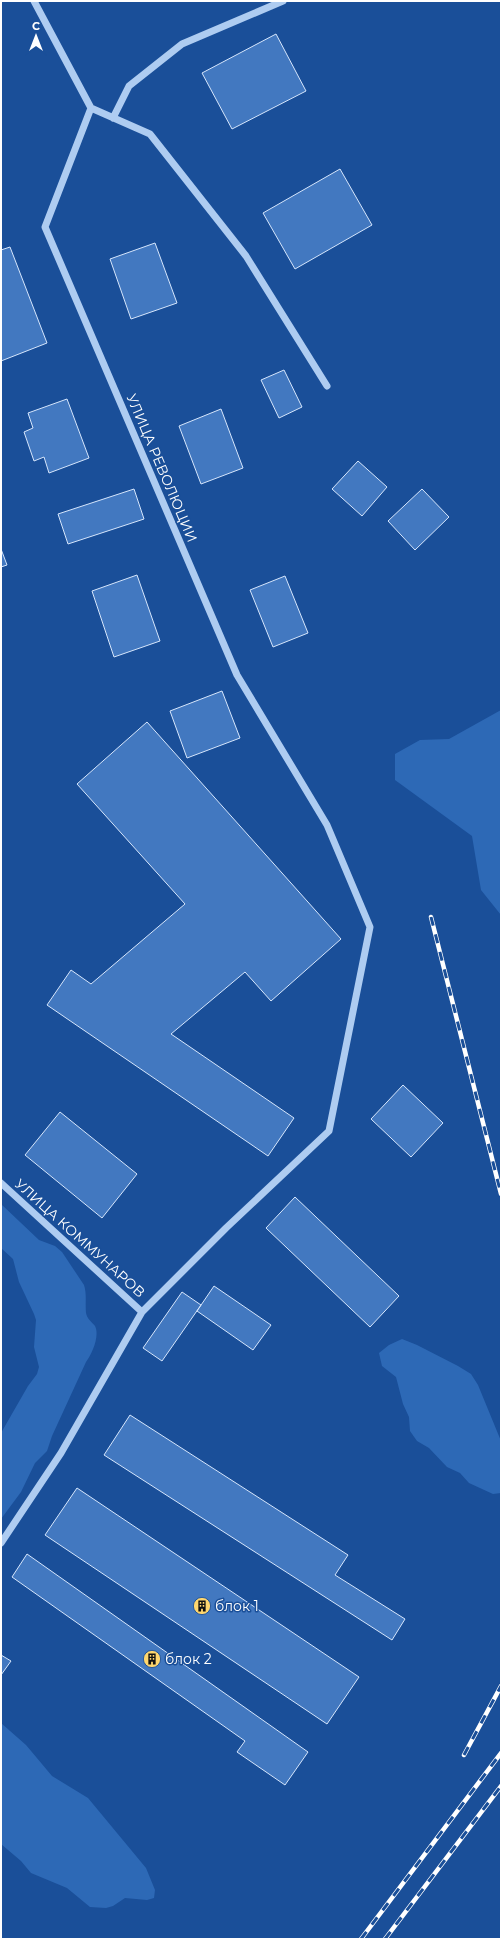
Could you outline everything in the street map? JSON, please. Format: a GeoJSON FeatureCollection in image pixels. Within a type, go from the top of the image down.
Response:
{"type":"FeatureCollection","features":[{"type":"Feature","properties":{"kind":"street"},"geometry":{"type":"LineString","coordinates":[[34,1],[91,108],[150,134],[246,256],[327,386]]}},
{"type":"Feature","properties":{"kind":"street"},"geometry":{"type":"LineString","coordinates":[[113,118],[129,86],[182,44],[283,1]]}},
{"type":"Feature","properties":{"kind":"street","name":"УЛИЦА РЕВОЛЮЦИИ"},"geometry":{"type":"LineString","coordinates":[[1,1542],[61,1453],[142,1312],[226,1228],[329,1131],[370,927],[328,825],[237,675],[45,227],[91,108]]}},
{"type":"Feature","properties":{"kind":"street","name":"УЛИЦА КОММУНАРОВ"},"geometry":{"type":"LineString","coordinates":[[1,1182],[142,1312]]}},
{"type":"Feature","properties":{"kind":"shaded area"},"geometry":{"type":"Polygon","coordinates":[[[501,710],[501,915],[481,890],[472,836],[395,780],[395,754],[420,740],[449,739],[501,710]]]}},
{"type":"Feature","properties":{"kind":"shaded area"},"geometry":{"type":"Polygon","coordinates":[[[1,1204],[39,1240],[55,1246],[62,1252],[84,1285],[86,1313],[88,1319],[95,1326],[97,1335],[93,1350],[52,1436],[47,1451],[35,1463],[21,1492],[1,1519],[1,1433],[28,1386],[37,1374],[39,1367],[34,1347],[36,1320],[19,1282],[13,1259],[1,1248],[1,1204]]]}},
{"type":"Feature","properties":{"kind":"shaded area"},"geometry":{"type":"Polygon","coordinates":[[[402,1339],[417,1345],[471,1374],[478,1385],[501,1441],[501,1493],[493,1494],[469,1483],[460,1473],[447,1467],[429,1448],[417,1441],[410,1431],[409,1417],[403,1404],[396,1377],[382,1366],[379,1353],[389,1345],[402,1339]]]}},
{"type":"Feature","properties":{"kind":"shaded area"},"geometry":{"type":"Polygon","coordinates":[[[1,1723],[26,1745],[52,1776],[88,1798],[146,1868],[155,1890],[154,1898],[147,1900],[125,1898],[113,1906],[106,1908],[90,1907],[67,1888],[31,1873],[21,1861],[1,1844],[1,1723]]]}},
{"type":"Feature","properties":{"kind":"building"},"geometry":{"type":"Polygon","coordinates":[[[276,34],[306,91],[232,129],[202,73],[276,34]]]}},
{"type":"Feature","properties":{"kind":"building"},"geometry":{"type":"Polygon","coordinates":[[[340,169],[372,225],[295,269],[263,213],[340,169]]]}},
{"type":"Feature","properties":{"kind":"building"},"geometry":{"type":"Polygon","coordinates":[[[155,243],[177,303],[131,319],[110,259],[155,243]]]}},
{"type":"Feature","properties":{"kind":"building"},"geometry":{"type":"Polygon","coordinates":[[[10,247],[47,343],[1,361],[1,250],[10,247]]]}},
{"type":"Feature","properties":{"kind":"building"},"geometry":{"type":"Polygon","coordinates":[[[284,370],[302,407],[279,418],[261,380],[284,370]]]}},
{"type":"Feature","properties":{"kind":"building"},"geometry":{"type":"Polygon","coordinates":[[[67,399],[89,458],[49,473],[44,457],[34,461],[24,432],[33,428],[28,413],[67,399]]]}},
{"type":"Feature","properties":{"kind":"building"},"geometry":{"type":"Polygon","coordinates":[[[221,409],[243,468],[201,484],[179,426],[221,409]]]}},
{"type":"Feature","properties":{"kind":"building"},"geometry":{"type":"Polygon","coordinates":[[[358,461],[387,487],[362,516],[332,489],[358,461]]]}},
{"type":"Feature","properties":{"kind":"building"},"geometry":{"type":"Polygon","coordinates":[[[134,489],[144,519],[68,544],[58,514],[134,489]]]}},
{"type":"Feature","properties":{"kind":"building"},"geometry":{"type":"Polygon","coordinates":[[[422,489],[449,517],[415,550],[388,521],[422,489]]]}},
{"type":"Feature","properties":{"kind":"building"},"geometry":{"type":"Polygon","coordinates":[[[1,549],[7,565],[1,567],[1,549]]]}},
{"type":"Feature","properties":{"kind":"building"},"geometry":{"type":"Polygon","coordinates":[[[137,575],[160,641],[114,657],[92,591],[137,575]]]}},
{"type":"Feature","properties":{"kind":"building"},"geometry":{"type":"Polygon","coordinates":[[[285,576],[308,633],[273,647],[250,590],[285,576]]]}},
{"type":"Feature","properties":{"kind":"building"},"geometry":{"type":"Polygon","coordinates":[[[222,691],[240,738],[187,758],[170,711],[222,691]]]}},
{"type":"Feature","properties":{"kind":"building"},"geometry":{"type":"Polygon","coordinates":[[[147,722],[341,939],[271,1001],[245,972],[171,1034],[294,1118],[268,1156],[47,1005],[71,970],[91,984],[185,904],[77,784],[147,722]]]}},
{"type":"Feature","properties":{"kind":"building"},"geometry":{"type":"Polygon","coordinates":[[[403,1085],[443,1123],[411,1157],[371,1119],[403,1085]]]}},
{"type":"Feature","properties":{"kind":"building"},"geometry":{"type":"Polygon","coordinates":[[[60,1112],[137,1174],[102,1218],[25,1155],[60,1112]]]}},
{"type":"Feature","properties":{"kind":"building"},"geometry":{"type":"Polygon","coordinates":[[[295,1197],[399,1296],[370,1327],[266,1228],[295,1197]]]}},
{"type":"Feature","properties":{"kind":"building"},"geometry":{"type":"Polygon","coordinates":[[[214,1286],[271,1325],[253,1350],[197,1311],[214,1286]]]}},
{"type":"Feature","properties":{"kind":"building"},"geometry":{"type":"Polygon","coordinates":[[[182,1292],[201,1305],[162,1361],[143,1348],[182,1292]]]}},
{"type":"Feature","properties":{"kind":"building"},"geometry":{"type":"Polygon","coordinates":[[[130,1415],[348,1555],[335,1575],[405,1619],[392,1640],[104,1455],[130,1415]]]}},
{"type":"Feature","properties":{"kind":"building","name":"блок 1"},"geometry":{"type":"Polygon","coordinates":[[[77,1488],[359,1677],[327,1724],[45,1535],[77,1488]]]}},
{"type":"Feature","properties":{"kind":"building","name":"блок 2"},"geometry":{"type":"Polygon","coordinates":[[[27,1554],[308,1752],[285,1785],[237,1752],[245,1741],[12,1577],[27,1554]]]}},
{"type":"Feature","properties":{"kind":"building"},"geometry":{"type":"Polygon","coordinates":[[[1,1655],[11,1661],[1,1675],[1,1655]]]}},
{"type":"Feature","properties":{"kind":"railway"},"geometry":{"type":"LineString","coordinates":[[431,917],[501,1194]]}},
{"type":"Feature","properties":{"kind":"railway"},"geometry":{"type":"LineString","coordinates":[[464,1755],[501,1686]]}},
{"type":"Feature","properties":{"kind":"railway"},"geometry":{"type":"LineString","coordinates":[[361,1939],[501,1753]]}},
{"type":"Feature","properties":{"kind":"railway"},"geometry":{"type":"LineString","coordinates":[[385,1939],[501,1786]]}},
{"type":"Feature","properties":{"kind":"place","name":"блок 1"},"geometry":{"type":"Point","coordinates":[202,1606]}},
{"type":"Feature","properties":{"kind":"place","name":"блок 2"},"geometry":{"type":"Point","coordinates":[152,1659]}}]}
